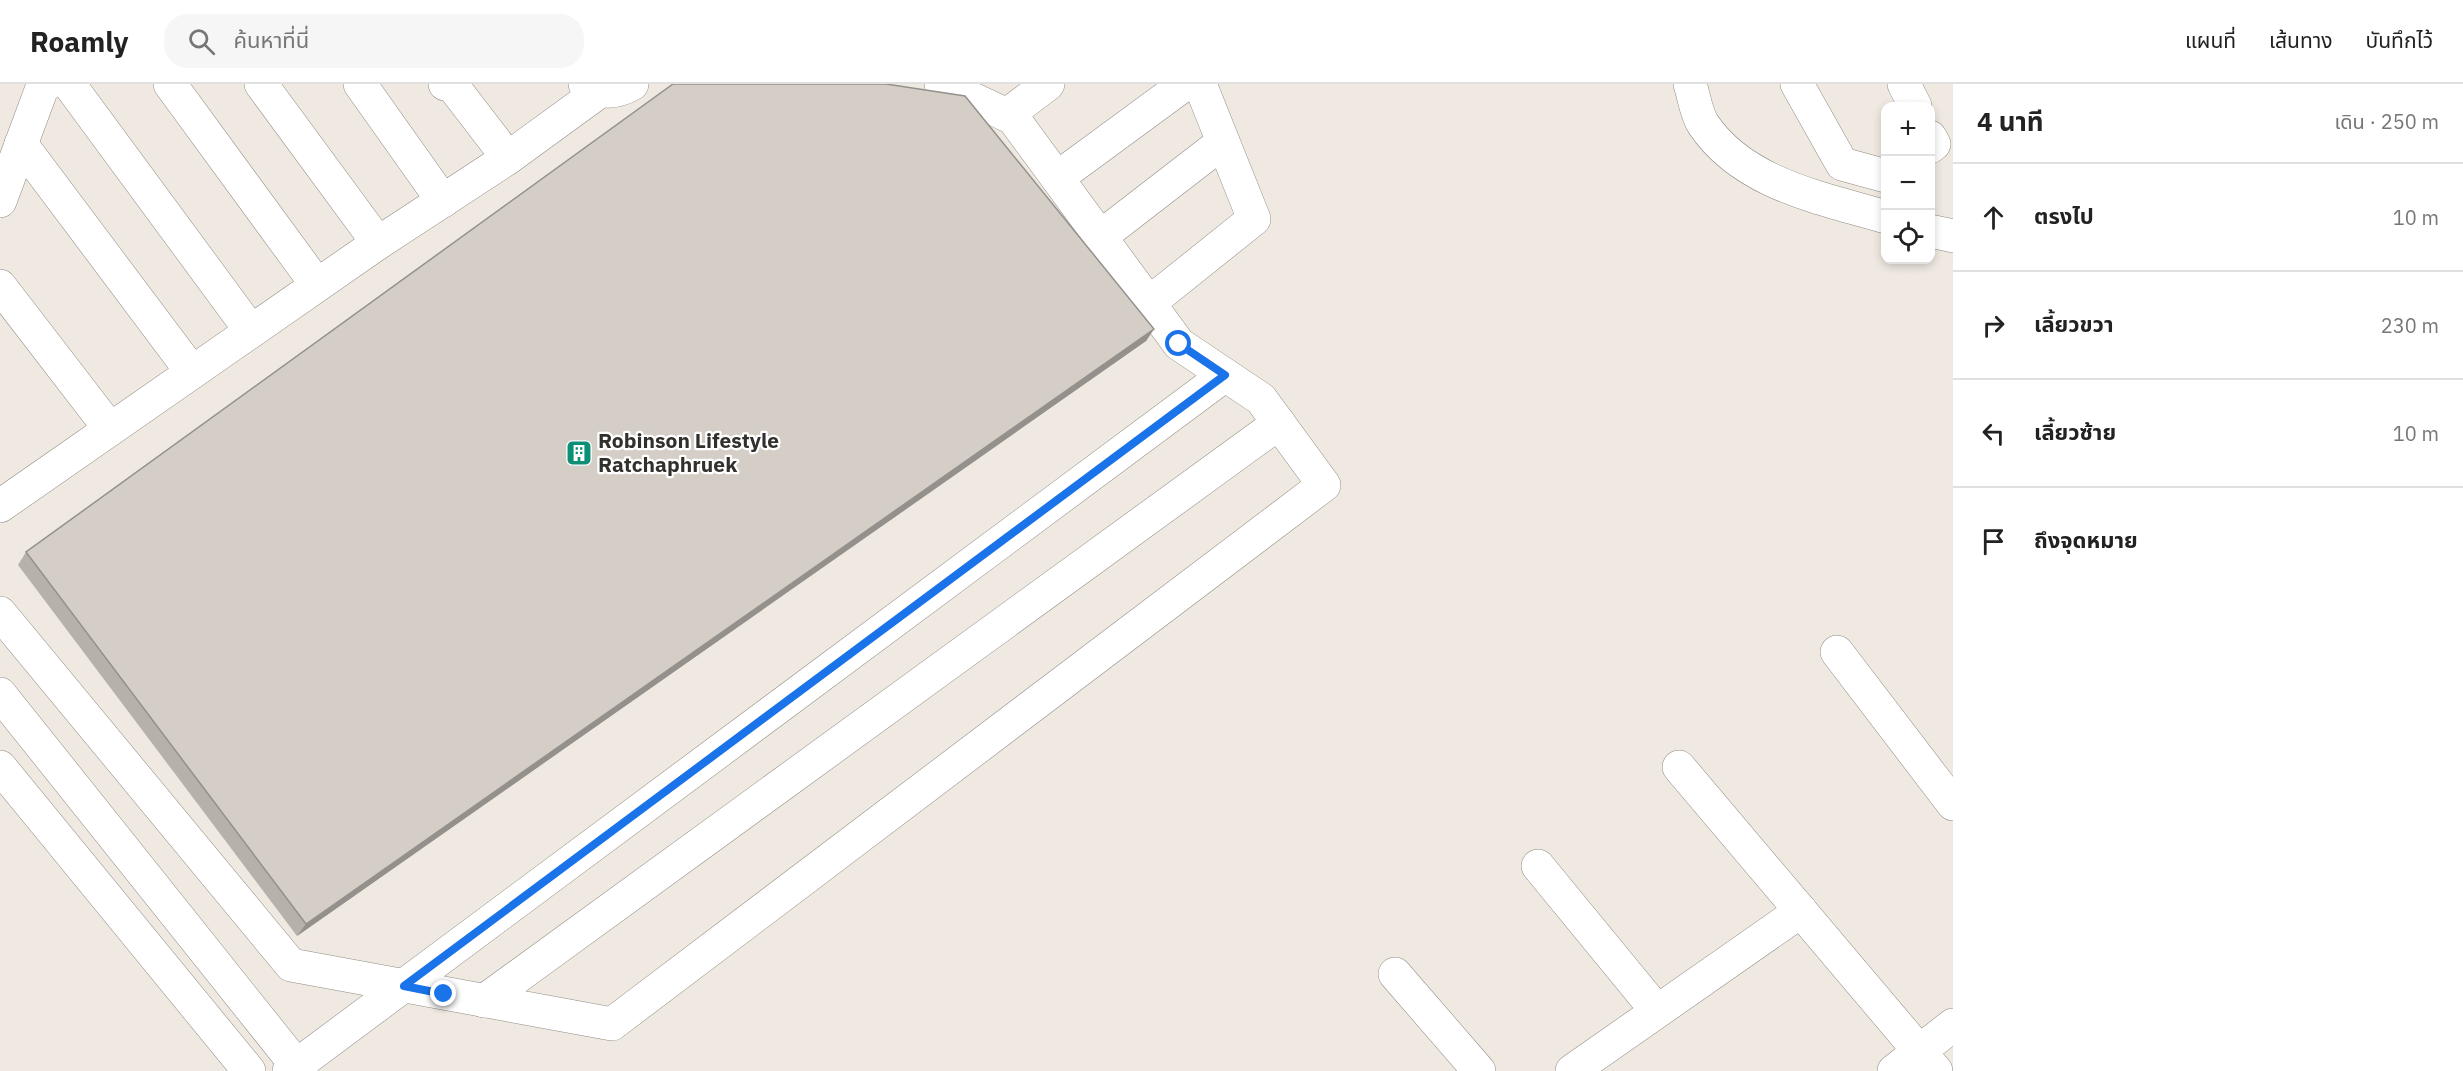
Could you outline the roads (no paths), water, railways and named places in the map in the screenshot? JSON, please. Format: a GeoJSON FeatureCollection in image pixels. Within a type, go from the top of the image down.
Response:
{"type":"FeatureCollection","features":[{"type":"Feature","properties":{"kind":"street"},"geometry":{"type":"LineString","coordinates":[[0,201],[42,88],[47,84]]}},
{"type":"Feature","properties":{"kind":"street"},"geometry":{"type":"LineString","coordinates":[[69,84],[251,332]]}},
{"type":"Feature","properties":{"kind":"street"},"geometry":{"type":"LineString","coordinates":[[170,84],[317,285]]}},
{"type":"Feature","properties":{"kind":"street"},"geometry":{"type":"LineString","coordinates":[[261,84],[378,243]]}},
{"type":"Feature","properties":{"kind":"street"},"geometry":{"type":"LineString","coordinates":[[360,84],[443,201]]}},
{"type":"Feature","properties":{"kind":"street"},"geometry":{"type":"LineString","coordinates":[[445,84],[452,85],[508,158]]}},
{"type":"Feature","properties":{"kind":"street"},"geometry":{"type":"LineString","coordinates":[[0,506],[378,243],[508,158],[593,87],[622,89],[632,84]]}},
{"type":"Feature","properties":{"kind":"street"},"geometry":{"type":"LineString","coordinates":[[0,613],[291,965],[612,1024],[1324,485],[1261,399],[1179,344],[1013,118],[941,84]]}},
{"type":"Feature","properties":{"kind":"street"},"geometry":{"type":"LineString","coordinates":[[1007,115],[1048,84]]}},
{"type":"Feature","properties":{"kind":"street"},"geometry":{"type":"LineString","coordinates":[[1057,178],[1185,84]]}},
{"type":"Feature","properties":{"kind":"street"},"geometry":{"type":"LineString","coordinates":[[1149,303],[1254,219],[1200,84]]}},
{"type":"Feature","properties":{"kind":"street"},"geometry":{"type":"LineString","coordinates":[[1690,84],[1702,123],[1736,161],[1796,191],[1881,216]]}},
{"type":"Feature","properties":{"kind":"street"},"geometry":{"type":"LineString","coordinates":[[1797,84],[1842,164],[1881,175]]}},
{"type":"Feature","properties":{"kind":"street"},"geometry":{"type":"LineString","coordinates":[[1904,84],[1913,102]]}},
{"type":"Feature","properties":{"kind":"street"},"geometry":{"type":"LineString","coordinates":[[1100,237],[1223,142]]}},
{"type":"Feature","properties":{"kind":"street"},"geometry":{"type":"LineString","coordinates":[[21,144],[192,372]]}},
{"type":"Feature","properties":{"kind":"street"},"geometry":{"type":"LineString","coordinates":[[1935,232],[1953,236]]}},
{"type":"Feature","properties":{"kind":"street"},"geometry":{"type":"LineString","coordinates":[[0,286],[110,429]]}},
{"type":"Feature","properties":{"kind":"street"},"geometry":{"type":"LineString","coordinates":[[0,694],[296,1070],[404,986],[1225,375]]}},
{"type":"Feature","properties":{"kind":"street"},"geometry":{"type":"LineString","coordinates":[[484,1001],[1279,423]]}},
{"type":"Feature","properties":{"kind":"street"},"geometry":{"type":"LineString","coordinates":[[1837,652],[1953,804]]}},
{"type":"Feature","properties":{"kind":"street"},"geometry":{"type":"LineString","coordinates":[[0,767],[249,1071]]}},
{"type":"Feature","properties":{"kind":"street"},"geometry":{"type":"LineString","coordinates":[[1679,767],[1801,911],[1916,1064],[1953,1025]]}},
{"type":"Feature","properties":{"kind":"street"},"geometry":{"type":"LineString","coordinates":[[1538,866],[1657,1011]]}},
{"type":"Feature","properties":{"kind":"street"},"geometry":{"type":"LineString","coordinates":[[1572,1071],[1801,911]]}},
{"type":"Feature","properties":{"kind":"street"},"geometry":{"type":"LineString","coordinates":[[1395,974],[1479,1071]]}},
{"type":"Feature","properties":{"kind":"place","name":"Robinson Lifestyle Ratchaphruek"},"geometry":{"type":"Point","coordinates":[579,453]}}]}
